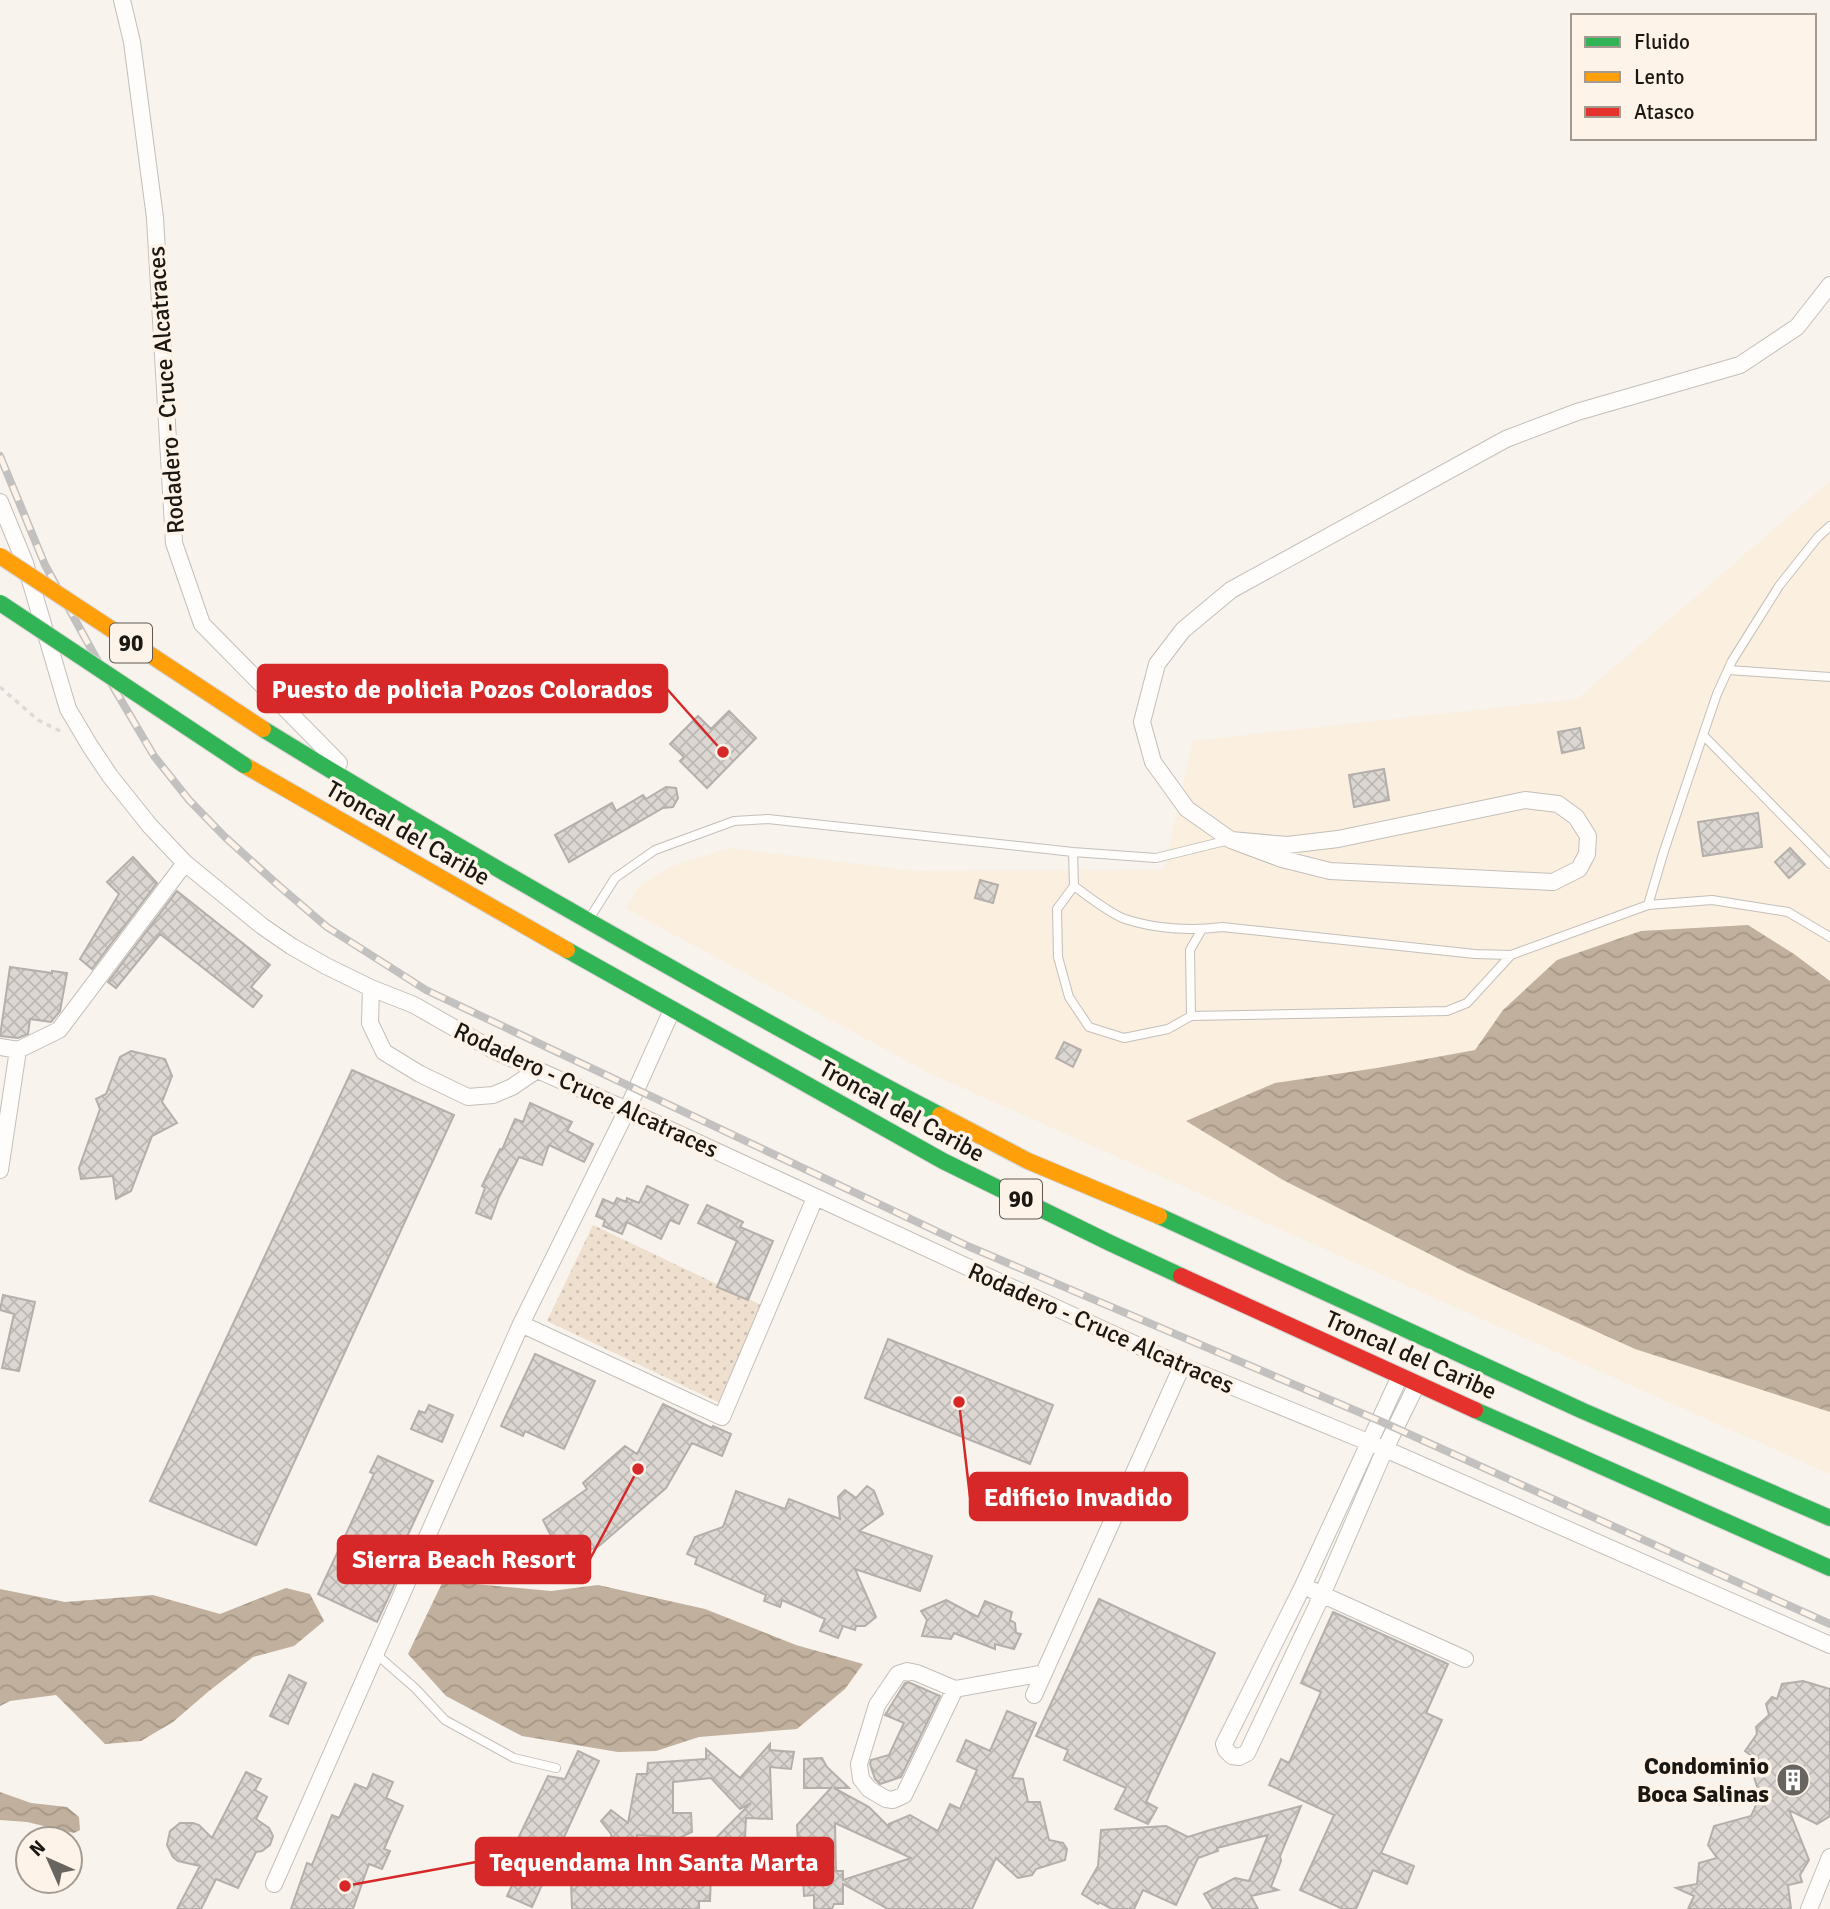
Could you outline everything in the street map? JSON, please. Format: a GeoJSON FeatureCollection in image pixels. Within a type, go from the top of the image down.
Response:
{"type":"FeatureCollection","features":[{"type":"Feature","properties":{"kind":"highway","name":"Troncal del Caribe"},"geometry":{"type":"LineString","coordinates":[[0,556],[263,729],[369,794],[587,922],[881,1085],[1028,1161],[1168,1221],[1583,1411],[1830,1518]]}},
{"type":"Feature","properties":{"kind":"highway","name":"Troncal del Caribe"},"geometry":{"type":"LineString","coordinates":[[0,603],[244,765],[672,1010],[943,1161],[1110,1243],[1417,1384],[1830,1568]]}},
{"type":"Feature","properties":{"kind":"street","name":"Rodadero - Cruce Alcatraces"},"geometry":{"type":"LineString","coordinates":[[122,0],[132,42],[155,218],[174,543],[202,624],[369,794]]}},
{"type":"Feature","properties":{"kind":"street"},"geometry":{"type":"LineString","coordinates":[[1231,840],[1287,845],[1338,839],[1525,800],[1558,804],[1576,817],[1588,836],[1587,854],[1579,869],[1553,882],[1330,871],[1282,859],[1231,840],[1187,809],[1153,762],[1142,722],[1157,664],[1183,630],[1231,590],[1506,439],[1577,412],[1740,365],[1797,327],[1830,285]]}},
{"type":"Feature","properties":{"kind":"street","name":"Rodadero - Cruce Alcatraces"},"geometry":{"type":"LineString","coordinates":[[0,502],[25,563],[68,709],[90,746],[150,826],[185,863],[262,926],[326,966],[415,1005],[493,1050],[815,1198],[1182,1366],[1378,1446],[1830,1646]]}},
{"type":"Feature","properties":{"kind":"street"},"geometry":{"type":"LineString","coordinates":[[0,1048],[18,1049],[59,1030],[185,863]]}},
{"type":"Feature","properties":{"kind":"street"},"geometry":{"type":"LineString","coordinates":[[371,988],[370,1023],[384,1052],[420,1074],[468,1097],[493,1095],[512,1087],[537,1070]]}},
{"type":"Feature","properties":{"kind":"street"},"geometry":{"type":"LineString","coordinates":[[274,1884],[521,1324],[627,1110],[672,1010]]}},
{"type":"Feature","properties":{"kind":"street"},"geometry":{"type":"LineString","coordinates":[[0,1170],[18,1049]]}},
{"type":"Feature","properties":{"kind":"street"},"geometry":{"type":"LineString","coordinates":[[521,1324],[722,1418],[815,1198]]}},
{"type":"Feature","properties":{"kind":"street"},"geometry":{"type":"LineString","coordinates":[[1034,1695],[1182,1366]]}},
{"type":"Feature","properties":{"kind":"street"},"geometry":{"type":"LineString","coordinates":[[1400,1376],[1378,1446],[1322,1595],[1247,1753],[1239,1757],[1232,1756],[1224,1744],[1303,1586],[1378,1446],[1417,1384]]}},
{"type":"Feature","properties":{"kind":"street"},"geometry":{"type":"LineString","coordinates":[[1303,1586],[1465,1659]]}},
{"type":"Feature","properties":{"kind":"street"},"geometry":{"type":"LineString","coordinates":[[955,1689],[904,1795],[893,1800],[886,1799],[869,1789],[862,1779],[859,1764],[877,1705],[898,1674],[907,1671],[917,1673],[955,1689],[1044,1673]]}},
{"type":"Feature","properties":{"kind":"street"},"geometry":{"type":"LineString","coordinates":[[1809,1909],[1830,1857]]}},
{"type":"Feature","properties":{"kind":"lane"},"geometry":{"type":"LineString","coordinates":[[1648,905],[1703,736],[1732,661],[1779,586],[1830,526]]}},
{"type":"Feature","properties":{"kind":"lane"},"geometry":{"type":"LineString","coordinates":[[1728,670],[1830,677]]}},
{"type":"Feature","properties":{"kind":"lane"},"geometry":{"type":"LineString","coordinates":[[1703,736],[1830,864]]}},
{"type":"Feature","properties":{"kind":"lane"},"geometry":{"type":"LineString","coordinates":[[587,922],[615,878],[655,850],[734,821],[768,819],[1073,852],[1156,858],[1231,840]]}},
{"type":"Feature","properties":{"kind":"lane"},"geometry":{"type":"LineString","coordinates":[[1073,852],[1074,886],[1057,909],[1058,957],[1069,997],[1089,1027],[1124,1038],[1168,1029],[1191,1016],[1447,1011],[1468,1003],[1511,955]]}},
{"type":"Feature","properties":{"kind":"lane"},"geometry":{"type":"LineString","coordinates":[[1074,886],[1122,918],[1157,926],[1202,929],[1222,927],[1475,954],[1511,955],[1648,905],[1713,900],[1788,912],[1830,937]]}},
{"type":"Feature","properties":{"kind":"lane"},"geometry":{"type":"LineString","coordinates":[[1191,1016],[1190,950],[1202,929]]}},
{"type":"Feature","properties":{"kind":"lane"},"geometry":{"type":"LineString","coordinates":[[376,1654],[415,1688],[445,1720],[514,1758],[556,1768]]}},
{"type":"Feature","properties":{"kind":"path"},"geometry":{"type":"LineString","coordinates":[[0,687],[38,720],[90,746]]}},
{"type":"Feature","properties":{"kind":"shaded area"},"geometry":{"type":"Polygon","coordinates":[[[1830,481],[1830,1474],[929,1073],[625,908],[640,885],[670,867],[729,848],[916,871],[1164,870],[1193,741],[1577,699],[1830,481]]]}},
{"type":"Feature","properties":{"kind":"shaded area"},"geometry":{"type":"Polygon","coordinates":[[[593,1225],[767,1308],[726,1406],[547,1321],[593,1225]]]}},
{"type":"Feature","properties":{"kind":"water"},"geometry":{"type":"Polygon","coordinates":[[[1748,925],[1830,981],[1830,1412],[1635,1349],[1465,1272],[1283,1180],[1186,1121],[1275,1083],[1475,1050],[1503,1010],[1557,960],[1641,931],[1748,925]]]}},
{"type":"Feature","properties":{"kind":"water"},"geometry":{"type":"Polygon","coordinates":[[[443,1581],[551,1591],[598,1585],[705,1609],[796,1645],[863,1664],[845,1689],[797,1729],[699,1737],[656,1751],[618,1752],[522,1736],[446,1696],[408,1654],[443,1581]]]}},
{"type":"Feature","properties":{"kind":"water"},"geometry":{"type":"Polygon","coordinates":[[[286,1588],[310,1594],[324,1621],[294,1646],[253,1657],[173,1722],[141,1741],[105,1744],[56,1695],[10,1701],[0,1706],[0,1589],[65,1602],[153,1595],[220,1614],[286,1588]]]}},
{"type":"Feature","properties":{"kind":"water"},"geometry":{"type":"Polygon","coordinates":[[[0,1792],[31,1803],[67,1807],[79,1817],[80,1825],[40,1825],[0,1820],[0,1792]]]}},
{"type":"Feature","properties":{"kind":"building"},"geometry":{"type":"Polygon","coordinates":[[[729,711],[756,738],[707,788],[680,761],[684,757],[670,744],[698,716],[711,729],[729,711]]]}},
{"type":"Feature","properties":{"kind":"building"},"geometry":{"type":"Polygon","coordinates":[[[1580,728],[1584,748],[1562,753],[1558,732],[1580,728]]]}},
{"type":"Feature","properties":{"kind":"building"},"geometry":{"type":"Polygon","coordinates":[[[1384,769],[1389,800],[1354,807],[1349,775],[1384,769]]]}},
{"type":"Feature","properties":{"kind":"building"},"geometry":{"type":"Polygon","coordinates":[[[666,787],[676,788],[678,798],[673,807],[663,808],[569,862],[555,835],[612,803],[616,811],[643,795],[646,799],[666,787]]]}},
{"type":"Feature","properties":{"kind":"building"},"geometry":{"type":"Polygon","coordinates":[[[1758,813],[1762,847],[1703,856],[1698,822],[1758,813]]]}},
{"type":"Feature","properties":{"kind":"building"},"geometry":{"type":"Polygon","coordinates":[[[1790,848],[1805,864],[1789,878],[1775,862],[1790,848]]]}},
{"type":"Feature","properties":{"kind":"building"},"geometry":{"type":"Polygon","coordinates":[[[133,857],[157,883],[92,969],[80,959],[119,894],[107,882],[133,857]]]}},
{"type":"Feature","properties":{"kind":"building"},"geometry":{"type":"Polygon","coordinates":[[[980,880],[998,885],[993,903],[975,898],[980,880]]]}},
{"type":"Feature","properties":{"kind":"building"},"geometry":{"type":"Polygon","coordinates":[[[177,891],[270,965],[251,987],[262,996],[253,1007],[160,934],[116,988],[108,982],[177,891]]]}},
{"type":"Feature","properties":{"kind":"building"},"geometry":{"type":"Polygon","coordinates":[[[10,967],[67,973],[60,1011],[51,1022],[30,1019],[28,1034],[18,1038],[0,1036],[10,967]]]}},
{"type":"Feature","properties":{"kind":"building"},"geometry":{"type":"Polygon","coordinates":[[[1064,1042],[1081,1050],[1073,1067],[1056,1058],[1064,1042]]]}},
{"type":"Feature","properties":{"kind":"building"},"geometry":{"type":"Polygon","coordinates":[[[131,1051],[165,1059],[172,1076],[162,1102],[177,1123],[152,1136],[131,1191],[116,1199],[113,1176],[81,1179],[79,1168],[100,1109],[96,1099],[106,1094],[120,1057],[131,1051]]]}},
{"type":"Feature","properties":{"kind":"building"},"geometry":{"type":"Polygon","coordinates":[[[352,1070],[454,1115],[256,1545],[150,1501],[352,1070]]]}},
{"type":"Feature","properties":{"kind":"building"},"geometry":{"type":"Polygon","coordinates":[[[530,1103],[572,1122],[567,1131],[593,1144],[584,1162],[549,1145],[542,1165],[519,1157],[491,1219],[476,1213],[485,1188],[482,1186],[500,1149],[502,1150],[515,1119],[523,1122],[530,1103]]]}},
{"type":"Feature","properties":{"kind":"building"},"geometry":{"type":"Polygon","coordinates":[[[647,1186],[688,1205],[679,1224],[670,1220],[661,1239],[627,1222],[622,1234],[603,1226],[605,1220],[596,1216],[603,1199],[614,1204],[617,1198],[626,1202],[627,1198],[639,1203],[647,1186]]]}},
{"type":"Feature","properties":{"kind":"building"},"geometry":{"type":"Polygon","coordinates":[[[707,1205],[743,1222],[740,1227],[773,1241],[748,1300],[717,1287],[737,1241],[698,1223],[707,1205]]]}},
{"type":"Feature","properties":{"kind":"building"},"geometry":{"type":"Polygon","coordinates":[[[3,1295],[35,1302],[19,1371],[2,1368],[14,1314],[0,1310],[3,1295]]]}},
{"type":"Feature","properties":{"kind":"building"},"geometry":{"type":"Polygon","coordinates":[[[888,1339],[1053,1405],[1030,1464],[865,1398],[888,1339]]]}},
{"type":"Feature","properties":{"kind":"building"},"geometry":{"type":"Polygon","coordinates":[[[535,1354],[595,1381],[564,1449],[525,1431],[523,1436],[501,1426],[535,1354]]]}},
{"type":"Feature","properties":{"kind":"building"},"geometry":{"type":"Polygon","coordinates":[[[663,1404],[712,1428],[713,1426],[731,1434],[722,1456],[692,1443],[666,1488],[599,1546],[564,1562],[543,1520],[587,1489],[583,1483],[625,1446],[637,1454],[663,1404]]]}},
{"type":"Feature","properties":{"kind":"building"},"geometry":{"type":"Polygon","coordinates":[[[429,1405],[453,1415],[442,1442],[411,1429],[419,1411],[425,1413],[429,1405]]]}},
{"type":"Feature","properties":{"kind":"building"},"geometry":{"type":"Polygon","coordinates":[[[378,1456],[433,1481],[389,1575],[397,1579],[377,1622],[318,1594],[374,1474],[370,1472],[378,1456]]]}},
{"type":"Feature","properties":{"kind":"building"},"geometry":{"type":"Polygon","coordinates":[[[867,1486],[874,1491],[883,1514],[859,1531],[932,1556],[920,1591],[855,1569],[876,1617],[865,1626],[856,1626],[855,1630],[843,1626],[838,1638],[820,1631],[825,1619],[782,1600],[780,1607],[764,1601],[766,1595],[695,1564],[697,1558],[687,1554],[695,1537],[723,1527],[736,1491],[785,1509],[789,1499],[840,1519],[838,1497],[845,1490],[856,1498],[867,1486]]]}},
{"type":"Feature","properties":{"kind":"building"},"geometry":{"type":"Polygon","coordinates":[[[1099,1599],[1215,1653],[1146,1802],[1157,1808],[1148,1824],[1115,1809],[1126,1788],[1064,1760],[1068,1750],[1036,1736],[1099,1599]]]}},
{"type":"Feature","properties":{"kind":"building"},"geometry":{"type":"Polygon","coordinates":[[[946,1600],[978,1617],[985,1601],[1012,1612],[1010,1620],[1015,1623],[1016,1633],[1021,1634],[1014,1649],[995,1644],[995,1649],[954,1633],[951,1639],[922,1636],[927,1620],[921,1611],[946,1600]]]}},
{"type":"Feature","properties":{"kind":"building"},"geometry":{"type":"Polygon","coordinates":[[[1333,1612],[1448,1664],[1426,1713],[1442,1720],[1381,1853],[1414,1866],[1407,1884],[1373,1870],[1356,1909],[1343,1909],[1300,1890],[1334,1815],[1269,1785],[1281,1759],[1289,1763],[1321,1692],[1301,1683],[1333,1612]]]}},
{"type":"Feature","properties":{"kind":"building"},"geometry":{"type":"Polygon","coordinates":[[[289,1675],[306,1683],[288,1724],[270,1716],[289,1675]]]}},
{"type":"Feature","properties":{"kind":"building","name":"Condominio Boca Salinas"},"geometry":{"type":"Polygon","coordinates":[[[1803,1681],[1830,1689],[1830,1816],[1817,1824],[1789,1810],[1809,1860],[1800,1875],[1802,1882],[1788,1885],[1791,1909],[1688,1909],[1694,1896],[1676,1888],[1697,1884],[1699,1863],[1717,1858],[1708,1845],[1714,1826],[1751,1816],[1760,1797],[1750,1763],[1753,1757],[1745,1751],[1757,1734],[1756,1727],[1769,1715],[1766,1704],[1772,1697],[1777,1699],[1782,1684],[1803,1681]]]}},
{"type":"Feature","properties":{"kind":"building"},"geometry":{"type":"Polygon","coordinates":[[[908,1682],[940,1696],[901,1777],[880,1784],[875,1779],[871,1760],[889,1755],[904,1723],[885,1715],[908,1682]]]}},
{"type":"Feature","properties":{"kind":"building"},"geometry":{"type":"Polygon","coordinates":[[[1007,1711],[1036,1723],[1012,1778],[1023,1779],[1028,1802],[1040,1802],[1049,1840],[1063,1843],[1067,1849],[1065,1860],[1036,1869],[1032,1875],[1018,1878],[996,1858],[972,1909],[888,1909],[843,1884],[843,1904],[834,1904],[832,1909],[814,1909],[814,1895],[804,1896],[801,1842],[798,1842],[797,1825],[831,1788],[804,1788],[804,1759],[822,1758],[827,1767],[849,1788],[834,1788],[869,1807],[889,1827],[889,1824],[910,1815],[938,1831],[950,1804],[960,1809],[977,1770],[957,1761],[966,1740],[990,1751],[1007,1711]],[[835,1823],[836,1871],[843,1871],[843,1880],[911,1858],[835,1823]]]}},
{"type":"Feature","properties":{"kind":"building"},"geometry":{"type":"Polygon","coordinates":[[[770,1744],[770,1750],[794,1752],[791,1769],[770,1767],[772,1819],[746,1818],[744,1858],[720,1856],[705,1849],[751,1803],[740,1809],[711,1778],[673,1782],[673,1813],[691,1813],[692,1832],[667,1844],[668,1837],[637,1835],[637,1844],[612,1845],[611,1834],[601,1821],[611,1810],[628,1823],[637,1774],[647,1774],[648,1763],[706,1759],[706,1749],[740,1778],[770,1744]]]}},
{"type":"Feature","properties":{"kind":"building"},"geometry":{"type":"Polygon","coordinates":[[[578,1751],[599,1761],[560,1846],[514,1847],[548,1776],[565,1779],[578,1751]]]}},
{"type":"Feature","properties":{"kind":"building"},"geometry":{"type":"Polygon","coordinates":[[[246,1772],[261,1779],[255,1790],[267,1797],[256,1819],[269,1828],[273,1836],[270,1845],[256,1852],[238,1888],[216,1879],[201,1909],[177,1909],[200,1866],[178,1861],[173,1857],[167,1845],[170,1831],[180,1823],[193,1823],[199,1825],[212,1838],[246,1772]]]}},
{"type":"Feature","properties":{"kind":"building"},"geometry":{"type":"Polygon","coordinates":[[[373,1774],[393,1782],[386,1798],[403,1806],[384,1849],[390,1851],[382,1869],[369,1864],[353,1909],[291,1909],[307,1863],[312,1865],[332,1815],[339,1818],[355,1784],[367,1789],[373,1774]]]}},
{"type":"Feature","properties":{"kind":"building"},"geometry":{"type":"Polygon","coordinates":[[[1301,1806],[1280,1856],[1281,1861],[1271,1887],[1278,1890],[1251,1896],[1258,1909],[1213,1909],[1204,1894],[1235,1878],[1249,1881],[1268,1835],[1217,1848],[1218,1851],[1198,1858],[1176,1905],[1143,1890],[1134,1909],[1112,1909],[1082,1894],[1098,1866],[1101,1830],[1166,1826],[1188,1837],[1301,1806]]]}},
{"type":"Feature","properties":{"kind":"building"},"geometry":{"type":"Polygon","coordinates":[[[485,1865],[549,1869],[532,1907],[507,1896],[515,1879],[485,1865]]]}},
{"type":"Feature","properties":{"kind":"building"},"geometry":{"type":"Polygon","coordinates":[[[642,1870],[668,1886],[683,1870],[689,1875],[711,1873],[710,1901],[699,1901],[699,1909],[572,1909],[571,1884],[583,1871],[607,1873],[607,1877],[638,1878],[642,1870]]]}},
{"type":"Feature","properties":{"kind":"railway"},"geometry":{"type":"LineString","coordinates":[[0,456],[45,565],[154,756],[189,800],[225,837],[327,927],[426,990],[970,1247],[1380,1421],[1830,1624]]}},
{"type":"Feature","properties":{"kind":"traffic: fast"},"geometry":{"type":"LineString","coordinates":[[0,603],[244,765]]}},
{"type":"Feature","properties":{"kind":"traffic: fast"},"geometry":{"type":"LineString","coordinates":[[263,729],[589,921],[818,1050],[940,1115]]}},
{"type":"Feature","properties":{"kind":"traffic: fast"},"geometry":{"type":"LineString","coordinates":[[567,950],[943,1161],[1181,1276]]}},
{"type":"Feature","properties":{"kind":"traffic: fast"},"geometry":{"type":"LineString","coordinates":[[1159,1216],[1583,1411],[1830,1518]]}},
{"type":"Feature","properties":{"kind":"traffic: fast"},"geometry":{"type":"LineString","coordinates":[[1475,1410],[1830,1568]]}},
{"type":"Feature","properties":{"kind":"traffic: slow"},"geometry":{"type":"LineString","coordinates":[[0,556],[263,729]]}},
{"type":"Feature","properties":{"kind":"traffic: slow"},"geometry":{"type":"LineString","coordinates":[[244,765],[567,950]]}},
{"type":"Feature","properties":{"kind":"traffic: slow"},"geometry":{"type":"LineString","coordinates":[[940,1115],[1028,1161],[1159,1216]]}},
{"type":"Feature","properties":{"kind":"traffic: jam"},"geometry":{"type":"LineString","coordinates":[[1181,1276],[1475,1410]]}},
{"type":"Feature","properties":{"kind":"place","name":"Puesto de policia Pozos Colorados"},"geometry":{"type":"Point","coordinates":[723,752]}},
{"type":"Feature","properties":{"kind":"place","name":"Edificio Invadido"},"geometry":{"type":"Point","coordinates":[959,1402]}},
{"type":"Feature","properties":{"kind":"place","name":"Sierra Beach Resort"},"geometry":{"type":"Point","coordinates":[638,1469]}},
{"type":"Feature","properties":{"kind":"place","name":"Condominio Boca Salinas"},"geometry":{"type":"Point","coordinates":[1793,1780]}},
{"type":"Feature","properties":{"kind":"place","name":"Tequendama Inn Santa Marta"},"geometry":{"type":"Point","coordinates":[345,1886]}}]}
